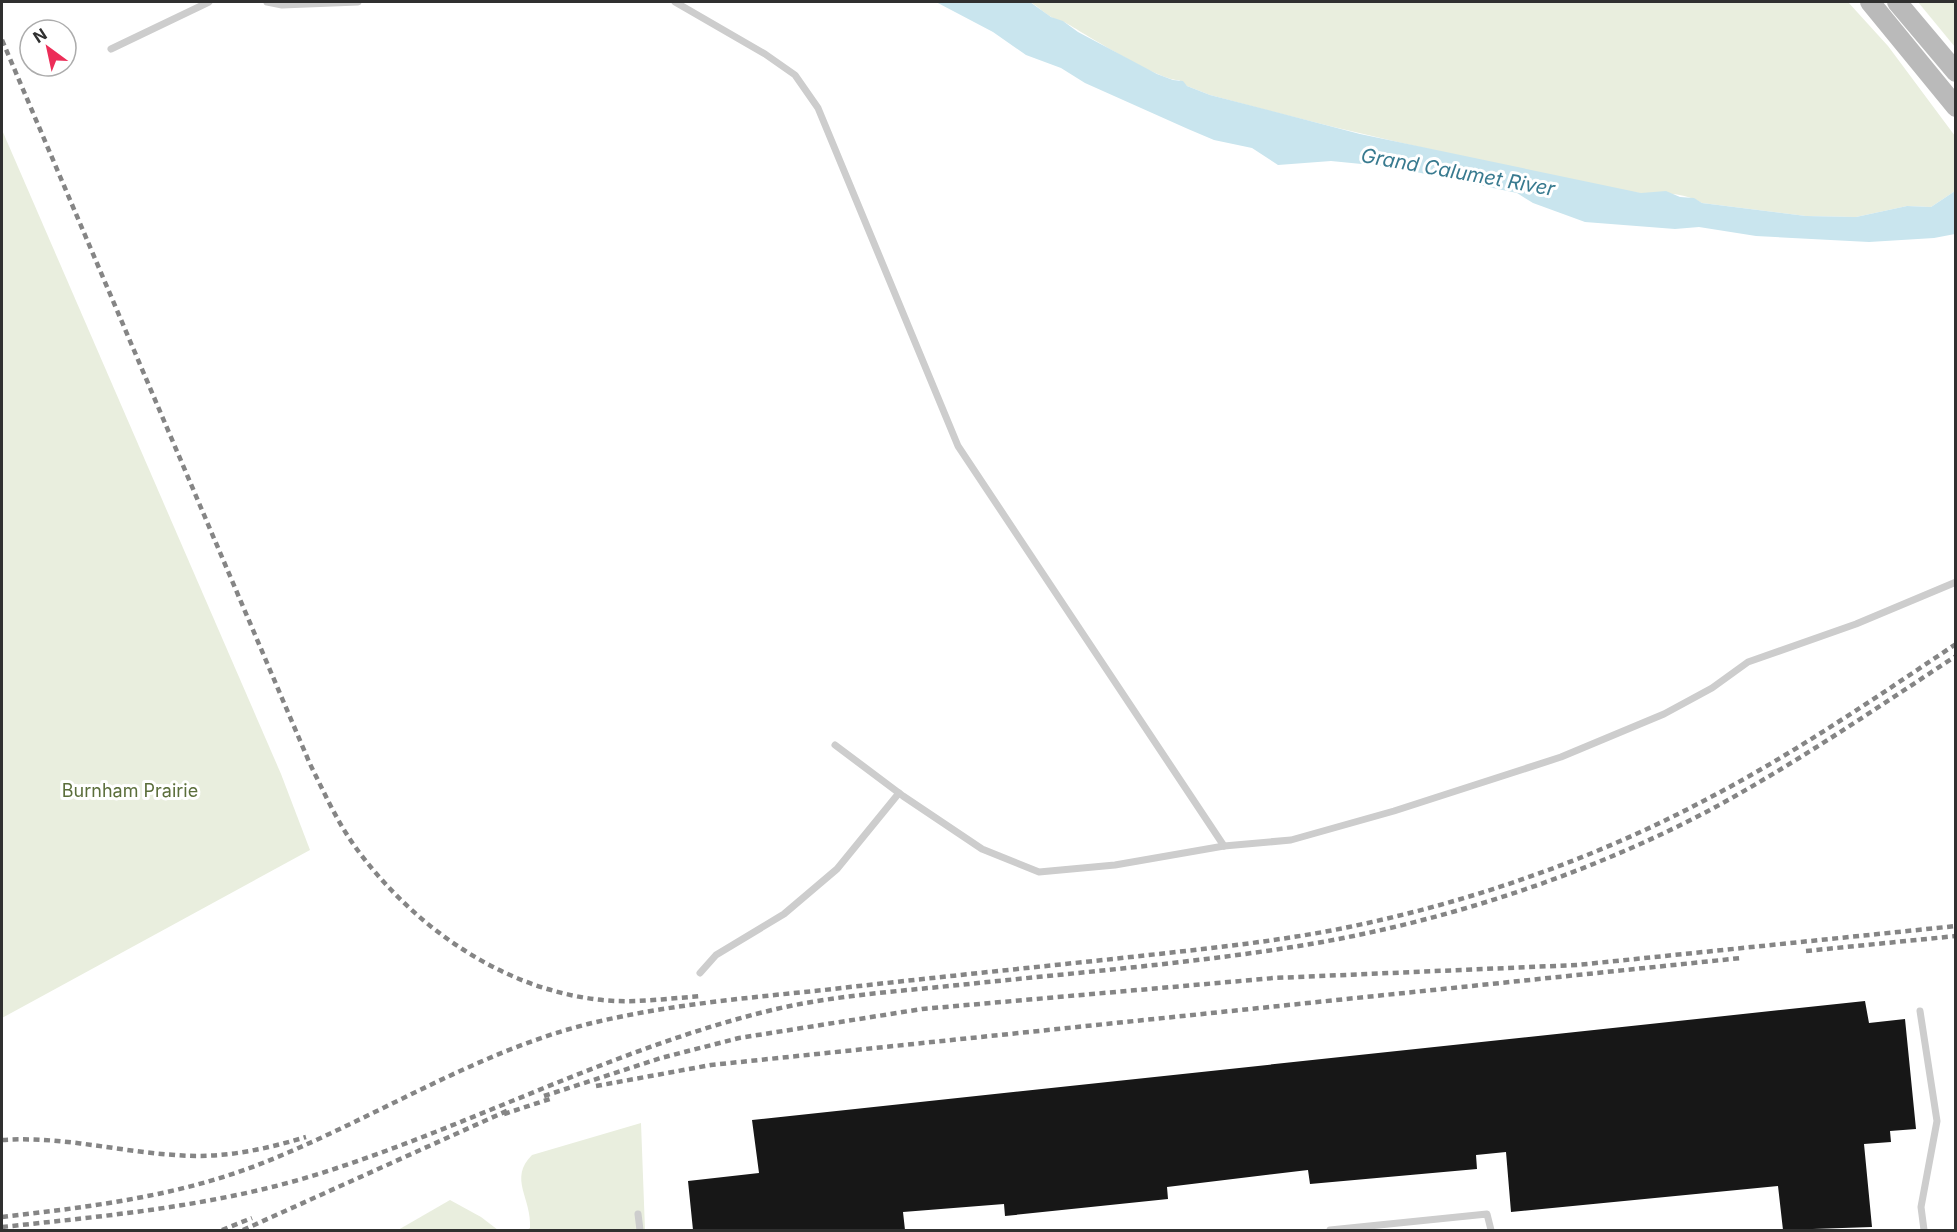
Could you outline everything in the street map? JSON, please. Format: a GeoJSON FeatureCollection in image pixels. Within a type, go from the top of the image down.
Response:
{"type":"FeatureCollection","features":[{"type":"Feature","properties":{"kind":"main road"},"geometry":{"type":"LineString","coordinates":[[1870,2],[1956,107]]}},
{"type":"Feature","properties":{"kind":"main road"},"geometry":{"type":"LineString","coordinates":[[1897,2],[1956,72]]}},
{"type":"Feature","properties":{"kind":"lane"},"geometry":{"type":"LineString","coordinates":[[111,49],[209,2]]}},
{"type":"Feature","properties":{"kind":"lane"},"geometry":{"type":"LineString","coordinates":[[267,2],[282,5],[358,2]]}},
{"type":"Feature","properties":{"kind":"lane"},"geometry":{"type":"LineString","coordinates":[[675,2],[765,54],[795,75],[818,108],[958,446],[1224,846]]}},
{"type":"Feature","properties":{"kind":"lane"},"geometry":{"type":"LineString","coordinates":[[834,745],[899,793],[982,849],[1039,872],[1115,865],[1224,846],[1291,840],[1394,811],[1561,757],[1664,714],[1712,688],[1748,662],[1878,615],[1956,582]]}},
{"type":"Feature","properties":{"kind":"lane"},"geometry":{"type":"LineString","coordinates":[[700,973],[716,955],[784,914],[837,868],[899,793]]}},
{"type":"Feature","properties":{"kind":"lane"},"geometry":{"type":"LineString","coordinates":[[1920,1011],[1937,1121],[1921,1207],[1924,1230]]}},
{"type":"Feature","properties":{"kind":"lane"},"geometry":{"type":"LineString","coordinates":[[638,1214],[640,1230]]}},
{"type":"Feature","properties":{"kind":"lane"},"geometry":{"type":"LineString","coordinates":[[1330,1230],[1487,1214],[1491,1230]]}},
{"type":"Feature","properties":{"kind":"green space"},"geometry":{"type":"Polygon","coordinates":[[[1030,2],[1848,2],[1888,46],[1955,136],[1955,191],[1931,207],[1907,206],[1856,217],[1806,216],[1702,203],[1695,199],[1672,194],[1613,189],[1387,140],[1210,95],[1187,86],[1179,80],[1140,66],[1066,23],[1055,19],[1030,2]]]}},
{"type":"Feature","properties":{"kind":"green space"},"geometry":{"type":"Polygon","coordinates":[[[1918,2],[1955,2],[1955,47],[1918,2]]]}},
{"type":"Feature","properties":{"kind":"green space","name":"Burnham Prairie"},"geometry":{"type":"Polygon","coordinates":[[[2,130],[281,774],[310,850],[2,1018],[2,130]]]}},
{"type":"Feature","properties":{"kind":"green space"},"geometry":{"type":"Polygon","coordinates":[[[641,1123],[645,1230],[527,1230],[530,1228],[530,1217],[521,1181],[525,1164],[532,1155],[641,1123]]]}},
{"type":"Feature","properties":{"kind":"green space"},"geometry":{"type":"Polygon","coordinates":[[[450,1200],[481,1217],[498,1230],[398,1230],[450,1200]]]}},
{"type":"Feature","properties":{"kind":"water","name":"Grand Calumet River"},"geometry":{"type":"Polygon","coordinates":[[[936,2],[1030,2],[1051,17],[1063,21],[1078,32],[1157,74],[1183,81],[1187,86],[1210,95],[1360,134],[1641,193],[1666,191],[1680,197],[1694,198],[1702,203],[1806,216],[1856,217],[1907,206],[1931,207],[1955,191],[1955,234],[1934,238],[1869,242],[1756,236],[1699,227],[1675,229],[1585,222],[1533,203],[1517,193],[1392,167],[1331,161],[1278,165],[1252,148],[1214,140],[1085,83],[1061,68],[1026,55],[993,32],[936,2]]]}},
{"type":"Feature","properties":{"kind":"building"},"geometry":{"type":"Polygon","coordinates":[[[1865,1001],[1869,1023],[1905,1019],[1916,1129],[1890,1131],[1891,1142],[1864,1144],[1872,1227],[1783,1230],[1778,1186],[1511,1212],[1506,1152],[1476,1155],[1477,1169],[1310,1184],[1308,1170],[1167,1187],[1168,1199],[1005,1216],[1004,1204],[903,1212],[905,1230],[693,1230],[688,1181],[759,1173],[752,1120],[1865,1001]]]}},
{"type":"Feature","properties":{"kind":"railway"},"geometry":{"type":"LineString","coordinates":[[2,40],[310,764],[356,848],[407,906],[437,931],[469,953],[503,972],[540,987],[577,996],[616,1001],[702,996]]}},
{"type":"Feature","properties":{"kind":"railway"},"geometry":{"type":"LineString","coordinates":[[2,1217],[130,1199],[224,1177],[296,1149],[504,1052],[546,1036],[617,1017],[735,999],[1261,942],[1349,927],[1488,891],[1623,840],[1709,798],[1804,744],[1956,644]]}},
{"type":"Feature","properties":{"kind":"railway"},"geometry":{"type":"LineString","coordinates":[[2,1227],[171,1207],[296,1181],[449,1127],[670,1040],[785,1007],[828,999],[1129,968],[1257,952],[1352,936],[1458,911],[1612,856],[1710,810],[1804,755],[1956,656]]}},
{"type":"Feature","properties":{"kind":"railway"},"geometry":{"type":"LineString","coordinates":[[544,1096],[661,1058],[739,1038],[922,1009],[1274,978],[1577,965],[1956,926]]}},
{"type":"Feature","properties":{"kind":"railway"},"geometry":{"type":"LineString","coordinates":[[1806,951],[1956,936]]}},
{"type":"Feature","properties":{"kind":"railway"},"geometry":{"type":"LineString","coordinates":[[596,1086],[711,1065],[1741,958]]}},
{"type":"Feature","properties":{"kind":"railway"},"geometry":{"type":"LineString","coordinates":[[504,1114],[553,1098]]}},
{"type":"Feature","properties":{"kind":"railway"},"geometry":{"type":"LineString","coordinates":[[243,1230],[511,1109]]}},
{"type":"Feature","properties":{"kind":"railway"},"geometry":{"type":"LineString","coordinates":[[2,1140],[46,1140],[153,1153],[208,1156],[274,1146],[306,1137]]}},
{"type":"Feature","properties":{"kind":"railway"},"geometry":{"type":"LineString","coordinates":[[222,1230],[252,1218]]}}]}
